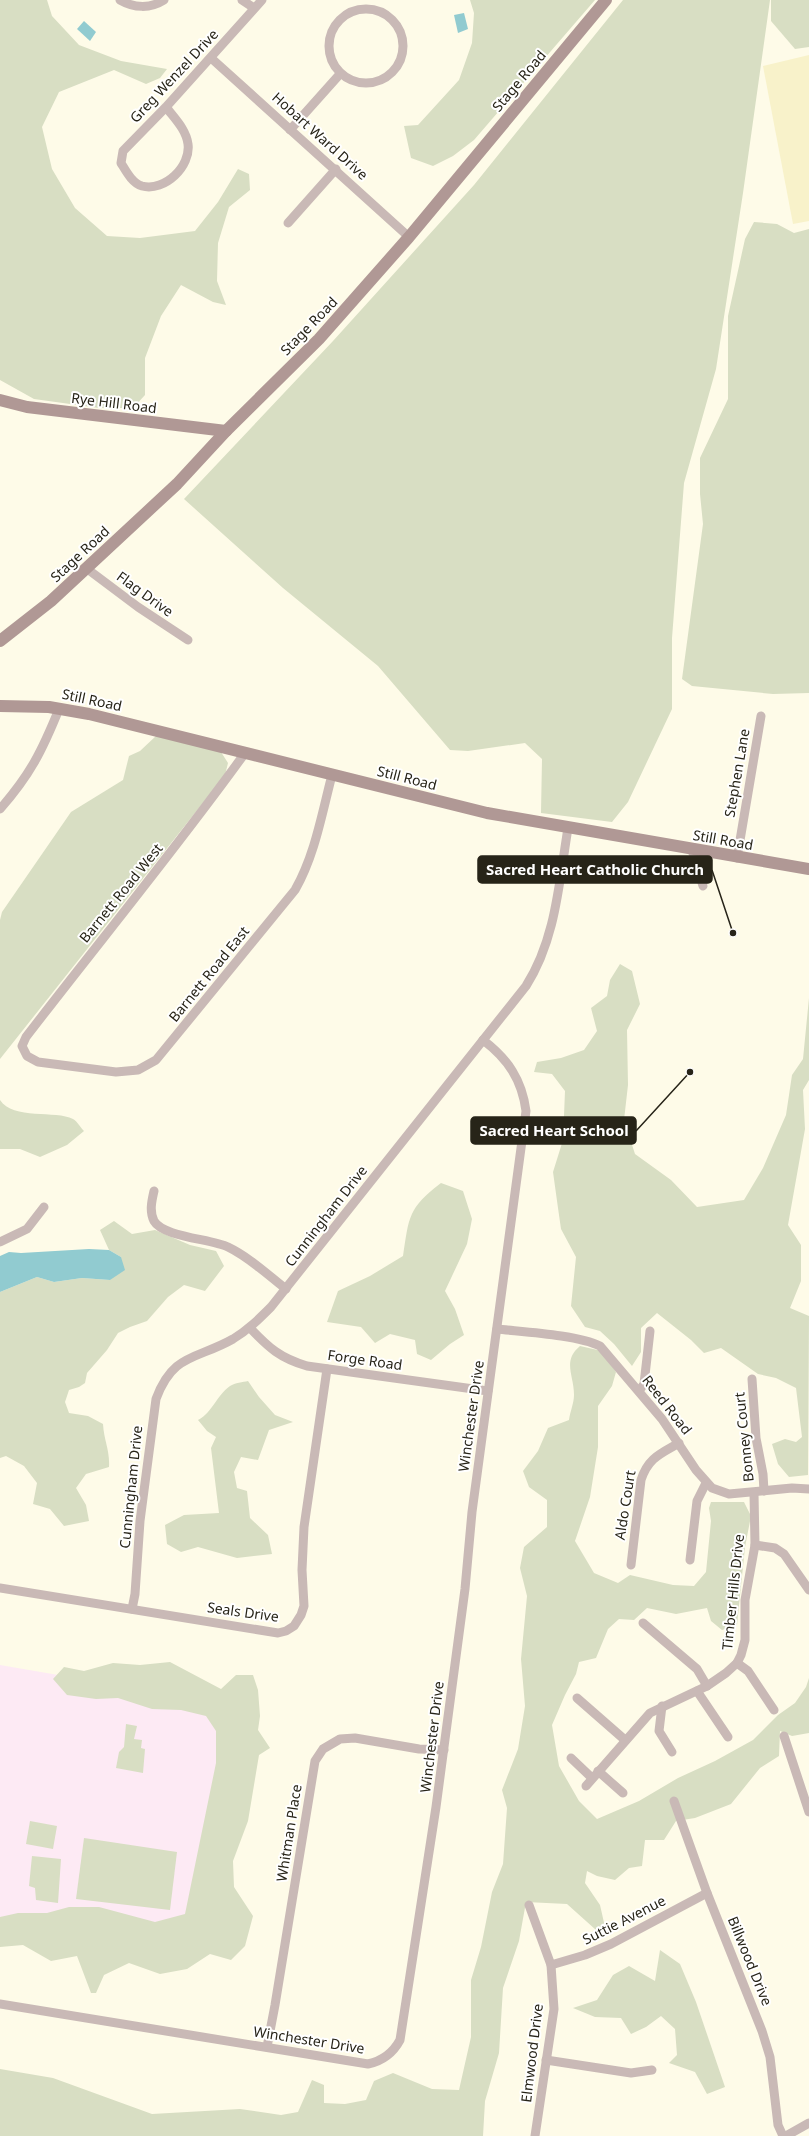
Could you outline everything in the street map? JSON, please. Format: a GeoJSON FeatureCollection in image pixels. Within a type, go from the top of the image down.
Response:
{"type":"FeatureCollection","features":[{"type":"Feature","properties":{"kind":"street"},"geometry":{"type":"LineString","coordinates":[[120,0],[131,5],[144,7],[164,0]]}},
{"type":"Feature","properties":{"kind":"street"},"geometry":{"type":"LineString","coordinates":[[242,0],[254,8]]}},
{"type":"Feature","properties":{"kind":"street","name":"Greg Wenzel Drive"},"geometry":{"type":"LineString","coordinates":[[166,107],[185,133],[188,148],[186,164],[173,176],[154,186],[141,186],[128,174],[121,163],[124,151],[211,58],[262,0]]}},
{"type":"Feature","properties":{"kind":"street","name":"Stage Road"},"geometry":{"type":"LineString","coordinates":[[0,641],[51,601],[177,484],[226,431],[319,339],[409,237],[606,0]]}},
{"type":"Feature","properties":{"kind":"street"},"geometry":{"type":"LineString","coordinates":[[366,8],[385,15],[400,32],[402,41],[402,54],[393,70],[372,82],[362,83],[350,80],[340,74],[334,62],[329,44],[332,30],[337,23],[344,16],[366,8]]}},
{"type":"Feature","properties":{"kind":"street","name":"Hobart Ward Drive"},"geometry":{"type":"LineString","coordinates":[[211,58],[290,130],[336,169],[409,237]]}},
{"type":"Feature","properties":{"kind":"street"},"geometry":{"type":"LineString","coordinates":[[290,130],[340,74]]}},
{"type":"Feature","properties":{"kind":"street"},"geometry":{"type":"LineString","coordinates":[[288,223],[336,169]]}},
{"type":"Feature","properties":{"kind":"street","name":"Rye Hill Road"},"geometry":{"type":"LineString","coordinates":[[0,400],[27,407],[226,431]]}},
{"type":"Feature","properties":{"kind":"street","name":"Flag Drive"},"geometry":{"type":"LineString","coordinates":[[86,568],[138,607],[188,640]]}},
{"type":"Feature","properties":{"kind":"street","name":"Still Road"},"geometry":{"type":"LineString","coordinates":[[0,706],[21,705],[89,714],[487,813],[737,858],[809,869]]}},
{"type":"Feature","properties":{"kind":"street"},"geometry":{"type":"LineString","coordinates":[[0,809],[21,786],[34,765],[59,709]]}},
{"type":"Feature","properties":{"kind":"street","name":"Stephen Lane"},"geometry":{"type":"LineString","coordinates":[[737,858],[761,716]]}},
{"type":"Feature","properties":{"kind":"street","name":"Barnett Road West"},"geometry":{"type":"LineString","coordinates":[[23,1051],[22,1046],[26,1037],[191,827],[245,753]]}},
{"type":"Feature","properties":{"kind":"street","name":"Barnett Road East"},"geometry":{"type":"LineString","coordinates":[[23,1051],[27,1056],[38,1062],[116,1072],[138,1070],[156,1060],[295,890],[304,874],[313,848],[332,775]]}},
{"type":"Feature","properties":{"kind":"street","name":"Cunningham Drive"},"geometry":{"type":"LineString","coordinates":[[132,1609],[135,1594],[142,1500],[156,1399],[161,1385],[171,1370],[184,1360],[232,1340],[250,1328],[286,1289],[526,986],[537,969],[545,950],[553,918],[568,828]]}},
{"type":"Feature","properties":{"kind":"street"},"geometry":{"type":"LineString","coordinates":[[692,850],[703,886]]}},
{"type":"Feature","properties":{"kind":"street","name":"Winchester Drive"},"geometry":{"type":"LineString","coordinates":[[0,2004],[368,2064],[385,2058],[397,2047],[403,2029],[444,1750],[465,1589],[472,1512],[526,1111],[524,1094],[517,1076],[506,1060],[483,1040]]}},
{"type":"Feature","properties":{"kind":"street"},"geometry":{"type":"LineString","coordinates":[[154,1191],[151,1211],[154,1221],[158,1226],[168,1231],[228,1247],[286,1289]]}},
{"type":"Feature","properties":{"kind":"street"},"geometry":{"type":"LineString","coordinates":[[0,1242],[27,1229],[44,1207]]}},
{"type":"Feature","properties":{"kind":"street","name":"Forge Road"},"geometry":{"type":"LineString","coordinates":[[250,1328],[268,1347],[280,1356],[308,1366],[488,1391]]}},
{"type":"Feature","properties":{"kind":"street","name":"Reed Road"},"geometry":{"type":"LineString","coordinates":[[497,1328],[594,1343],[607,1352],[679,1443],[706,1483],[712,1488],[729,1494],[754,1493],[792,1488],[809,1489]]}},
{"type":"Feature","properties":{"kind":"street"},"geometry":{"type":"LineString","coordinates":[[639,1391],[644,1384],[650,1331]]}},
{"type":"Feature","properties":{"kind":"street","name":"Seals Drive"},"geometry":{"type":"LineString","coordinates":[[0,1588],[278,1633],[294,1626],[301,1615],[304,1606],[302,1570],[304,1527],[327,1369]]}},
{"type":"Feature","properties":{"kind":"street","name":"Bonney Court"},"geometry":{"type":"LineString","coordinates":[[752,1379],[756,1438],[763,1474],[764,1491]]}},
{"type":"Feature","properties":{"kind":"street","name":"Aldo Court"},"geometry":{"type":"LineString","coordinates":[[631,1564],[641,1480],[646,1466],[650,1460],[679,1443]]}},
{"type":"Feature","properties":{"kind":"street"},"geometry":{"type":"LineString","coordinates":[[690,1560],[696,1501],[706,1483]]}},
{"type":"Feature","properties":{"kind":"street","name":"Timber Hills Drive"},"geometry":{"type":"LineString","coordinates":[[586,1786],[640,1721],[662,1706],[707,1686],[726,1673],[737,1663],[745,1640],[745,1600],[755,1545],[754,1493]]}},
{"type":"Feature","properties":{"kind":"street"},"geometry":{"type":"LineString","coordinates":[[755,1545],[775,1548],[784,1554],[809,1590]]}},
{"type":"Feature","properties":{"kind":"street"},"geometry":{"type":"LineString","coordinates":[[643,1623],[697,1669],[707,1686]]}},
{"type":"Feature","properties":{"kind":"street"},"geometry":{"type":"LineString","coordinates":[[737,1663],[748,1671],[774,1710]]}},
{"type":"Feature","properties":{"kind":"street"},"geometry":{"type":"LineString","coordinates":[[697,1691],[728,1737]]}},
{"type":"Feature","properties":{"kind":"street"},"geometry":{"type":"LineString","coordinates":[[576,1698],[625,1740]]}},
{"type":"Feature","properties":{"kind":"street"},"geometry":{"type":"LineString","coordinates":[[662,1706],[660,1731],[672,1752]]}},
{"type":"Feature","properties":{"kind":"street"},"geometry":{"type":"LineString","coordinates":[[784,1736],[809,1812]]}},
{"type":"Feature","properties":{"kind":"street","name":"Whitman Place"},"geometry":{"type":"LineString","coordinates":[[267,2047],[315,1761],[323,1749],[340,1739],[354,1738],[419,1749],[444,1750]]}},
{"type":"Feature","properties":{"kind":"street"},"geometry":{"type":"LineString","coordinates":[[571,1758],[623,1793]]}},
{"type":"Feature","properties":{"kind":"street","name":"Billwood Drive"},"geometry":{"type":"LineString","coordinates":[[674,1801],[707,1894],[762,2030],[770,2057],[778,2125],[784,2136]]}},
{"type":"Feature","properties":{"kind":"street","name":"Suttie Avenue"},"geometry":{"type":"LineString","coordinates":[[551,1965],[585,1955],[611,1944],[707,1894]]}},
{"type":"Feature","properties":{"kind":"street","name":"Elmwood Drive"},"geometry":{"type":"LineString","coordinates":[[529,1905],[551,1965],[554,2009],[535,2136]]}},
{"type":"Feature","properties":{"kind":"street"},"geometry":{"type":"LineString","coordinates":[[546,2060],[631,2073],[652,2070]]}},
{"type":"Feature","properties":{"kind":"street"},"geometry":{"type":"LineString","coordinates":[[784,2136],[809,2123]]}},
{"type":"Feature","properties":{"kind":"shaded area"},"geometry":{"type":"Polygon","coordinates":[[[809,55],[809,221],[793,224],[763,66],[809,55]]]}},
{"type":"Feature","properties":{"kind":"shaded area"},"geometry":{"type":"Polygon","coordinates":[[[0,1665],[233,1705],[199,1957],[0,1927],[0,1665]]]}},
{"type":"Feature","properties":{"kind":"green space"},"geometry":{"type":"Polygon","coordinates":[[[0,0],[47,0],[52,16],[79,45],[121,61],[167,69],[160,78],[146,84],[114,70],[59,92],[42,127],[52,169],[75,208],[107,236],[140,238],[195,231],[218,202],[238,169],[249,174],[250,190],[229,207],[218,243],[217,281],[226,305],[213,302],[181,285],[161,316],[145,358],[145,395],[133,408],[99,408],[34,399],[0,380],[0,0]]]}},
{"type":"Feature","properties":{"kind":"green space"},"geometry":{"type":"Polygon","coordinates":[[[470,0],[595,0],[474,140],[453,156],[433,166],[411,158],[404,126],[418,125],[459,80],[472,43],[474,13],[470,0]]]}},
{"type":"Feature","properties":{"kind":"green space"},"geometry":{"type":"Polygon","coordinates":[[[623,0],[770,0],[743,193],[716,369],[684,483],[672,638],[672,709],[628,802],[612,822],[541,813],[542,759],[525,743],[468,751],[450,750],[378,666],[283,588],[184,499],[333,341],[474,185],[623,0]]]}},
{"type":"Feature","properties":{"kind":"green space"},"geometry":{"type":"Polygon","coordinates":[[[771,0],[809,0],[809,47],[795,49],[771,21],[771,0]]]}},
{"type":"Feature","properties":{"kind":"green space"},"geometry":{"type":"Polygon","coordinates":[[[754,222],[777,224],[794,233],[809,229],[809,693],[773,694],[692,686],[682,679],[703,524],[700,494],[700,458],[728,399],[728,316],[745,239],[754,222]]]}},
{"type":"Feature","properties":{"kind":"green space"},"geometry":{"type":"Polygon","coordinates":[[[156,736],[221,752],[228,763],[225,775],[0,1059],[0,920],[2,912],[71,812],[123,780],[129,756],[140,751],[156,736]]]}},
{"type":"Feature","properties":{"kind":"green space"},"geometry":{"type":"Polygon","coordinates":[[[620,964],[632,971],[640,1004],[627,1030],[628,1085],[624,1120],[635,1154],[671,1180],[697,1207],[744,1200],[763,1168],[786,1115],[792,1075],[803,1059],[809,998],[809,1080],[803,1090],[805,1129],[788,1225],[801,1245],[801,1281],[790,1308],[809,1316],[808,1475],[789,1477],[778,1464],[772,1444],[785,1439],[796,1442],[802,1437],[796,1388],[776,1378],[758,1374],[721,1348],[704,1353],[691,1340],[657,1313],[641,1328],[641,1352],[632,1366],[614,1344],[600,1331],[585,1327],[571,1306],[576,1257],[561,1229],[553,1172],[563,1140],[565,1091],[552,1074],[534,1072],[537,1062],[561,1058],[584,1050],[597,1031],[591,1008],[607,996],[610,980],[620,964]]]}},
{"type":"Feature","properties":{"kind":"green space"},"geometry":{"type":"Polygon","coordinates":[[[0,1100],[6,1106],[14,1110],[35,1114],[66,1116],[73,1119],[84,1131],[67,1145],[40,1157],[20,1149],[0,1149],[0,1100]]]}},
{"type":"Feature","properties":{"kind":"green space"},"geometry":{"type":"Polygon","coordinates":[[[441,1183],[463,1191],[472,1219],[467,1244],[445,1291],[455,1309],[464,1335],[450,1344],[431,1360],[417,1354],[415,1340],[390,1334],[375,1343],[361,1327],[327,1322],[338,1291],[370,1276],[403,1256],[409,1222],[412,1214],[422,1199],[441,1183]]]}},
{"type":"Feature","properties":{"kind":"green space"},"geometry":{"type":"Polygon","coordinates":[[[114,1221],[132,1234],[155,1230],[190,1245],[216,1251],[224,1266],[205,1291],[184,1285],[168,1297],[147,1321],[118,1333],[107,1350],[87,1373],[85,1383],[79,1387],[69,1390],[65,1402],[69,1413],[88,1416],[103,1424],[104,1436],[109,1456],[109,1467],[86,1474],[76,1488],[86,1505],[89,1521],[64,1526],[50,1509],[33,1504],[37,1483],[24,1466],[6,1456],[0,1458],[0,1292],[37,1277],[54,1282],[82,1278],[110,1280],[121,1257],[109,1250],[100,1230],[114,1221]]]}},
{"type":"Feature","properties":{"kind":"green space"},"geometry":{"type":"Polygon","coordinates":[[[580,1346],[602,1351],[616,1372],[612,1386],[598,1406],[598,1447],[590,1497],[575,1541],[594,1573],[618,1583],[630,1575],[673,1585],[694,1586],[706,1572],[711,1521],[709,1508],[711,1502],[744,1502],[751,1516],[745,1547],[737,1625],[722,1630],[711,1621],[707,1608],[676,1614],[647,1608],[634,1620],[619,1619],[608,1629],[596,1658],[579,1662],[576,1674],[552,1725],[559,1766],[579,1801],[597,1819],[639,1801],[678,1778],[715,1761],[753,1740],[778,1715],[795,1703],[806,1687],[809,1678],[809,1733],[792,1736],[780,1731],[779,1756],[760,1768],[731,1804],[695,1818],[676,1821],[664,1840],[645,1840],[642,1866],[629,1868],[615,1880],[597,1876],[587,1871],[585,1883],[600,1905],[605,1927],[596,1930],[567,1904],[526,1902],[519,1941],[503,1988],[499,2053],[485,2101],[483,2136],[0,2136],[0,2069],[53,2078],[152,2114],[240,2109],[281,2115],[298,2112],[312,2080],[324,2085],[324,2103],[345,2104],[366,2100],[374,2081],[393,2073],[432,2089],[459,2090],[471,2037],[471,1980],[481,1947],[492,1892],[503,1864],[507,1808],[502,1790],[518,1749],[525,1706],[521,1659],[527,1596],[520,1568],[524,1547],[547,1527],[547,1500],[529,1487],[523,1471],[538,1451],[548,1428],[569,1420],[574,1395],[570,1363],[571,1357],[580,1346]]]}},
{"type":"Feature","properties":{"kind":"green space"},"geometry":{"type":"Polygon","coordinates":[[[248,1381],[259,1397],[275,1415],[293,1422],[269,1430],[258,1460],[241,1457],[234,1472],[237,1488],[247,1491],[250,1518],[268,1535],[272,1554],[237,1558],[198,1547],[181,1552],[167,1544],[165,1525],[184,1515],[219,1513],[211,1448],[216,1437],[207,1431],[198,1420],[207,1413],[221,1394],[230,1386],[248,1381]]]}},
{"type":"Feature","properties":{"kind":"green space"},"geometry":{"type":"Polygon","coordinates":[[[170,1662],[221,1689],[236,1675],[253,1675],[258,1690],[260,1716],[258,1730],[270,1748],[259,1755],[248,1821],[233,1861],[234,1887],[253,1916],[245,1946],[231,1960],[210,1954],[187,1969],[160,1974],[129,1963],[104,1975],[96,1993],[91,1993],[77,1956],[51,1961],[23,1945],[0,1947],[0,1917],[18,1913],[47,1913],[69,1907],[99,1907],[155,1922],[185,1914],[216,1763],[216,1731],[206,1716],[181,1710],[152,1709],[118,1698],[96,1699],[67,1695],[53,1679],[64,1667],[84,1671],[113,1663],[140,1665],[170,1662]]]}},
{"type":"Feature","properties":{"kind":"green space"},"geometry":{"type":"Polygon","coordinates":[[[126,1724],[137,1726],[134,1739],[142,1740],[141,1748],[145,1749],[143,1773],[116,1768],[119,1752],[124,1747],[126,1724]]]}},
{"type":"Feature","properties":{"kind":"green space"},"geometry":{"type":"Polygon","coordinates":[[[30,1821],[57,1826],[53,1849],[26,1844],[30,1821]]]}},
{"type":"Feature","properties":{"kind":"green space"},"geometry":{"type":"Polygon","coordinates":[[[84,1838],[177,1852],[170,1910],[76,1899],[84,1838]]]}},
{"type":"Feature","properties":{"kind":"green space"},"geometry":{"type":"Polygon","coordinates":[[[32,1856],[61,1859],[58,1903],[36,1900],[35,1888],[29,1886],[32,1856]]]}},
{"type":"Feature","properties":{"kind":"green space"},"geometry":{"type":"Polygon","coordinates":[[[660,1950],[680,1964],[696,2002],[725,2087],[707,2094],[695,2072],[669,2063],[677,2055],[675,2029],[661,2016],[646,2027],[631,2034],[621,2018],[595,2017],[573,2008],[597,2000],[613,1975],[629,1966],[655,1981],[660,1950]]]}},
{"type":"Feature","properties":{"kind":"water"},"geometry":{"type":"Polygon","coordinates":[[[464,13],[468,29],[458,33],[454,15],[464,13]]]}},
{"type":"Feature","properties":{"kind":"water"},"geometry":{"type":"Polygon","coordinates":[[[84,21],[96,32],[90,41],[77,29],[84,21]]]}},
{"type":"Feature","properties":{"kind":"water"},"geometry":{"type":"Polygon","coordinates":[[[89,1249],[109,1250],[121,1257],[125,1270],[110,1280],[82,1278],[54,1282],[37,1277],[0,1292],[0,1256],[9,1252],[21,1253],[89,1249]]]}},
{"type":"Feature","properties":{"kind":"place","name":"Sacred Heart Catholic Church"},"geometry":{"type":"Point","coordinates":[733,933]}},
{"type":"Feature","properties":{"kind":"place","name":"Sacred Heart School"},"geometry":{"type":"Point","coordinates":[690,1072]}}]}
